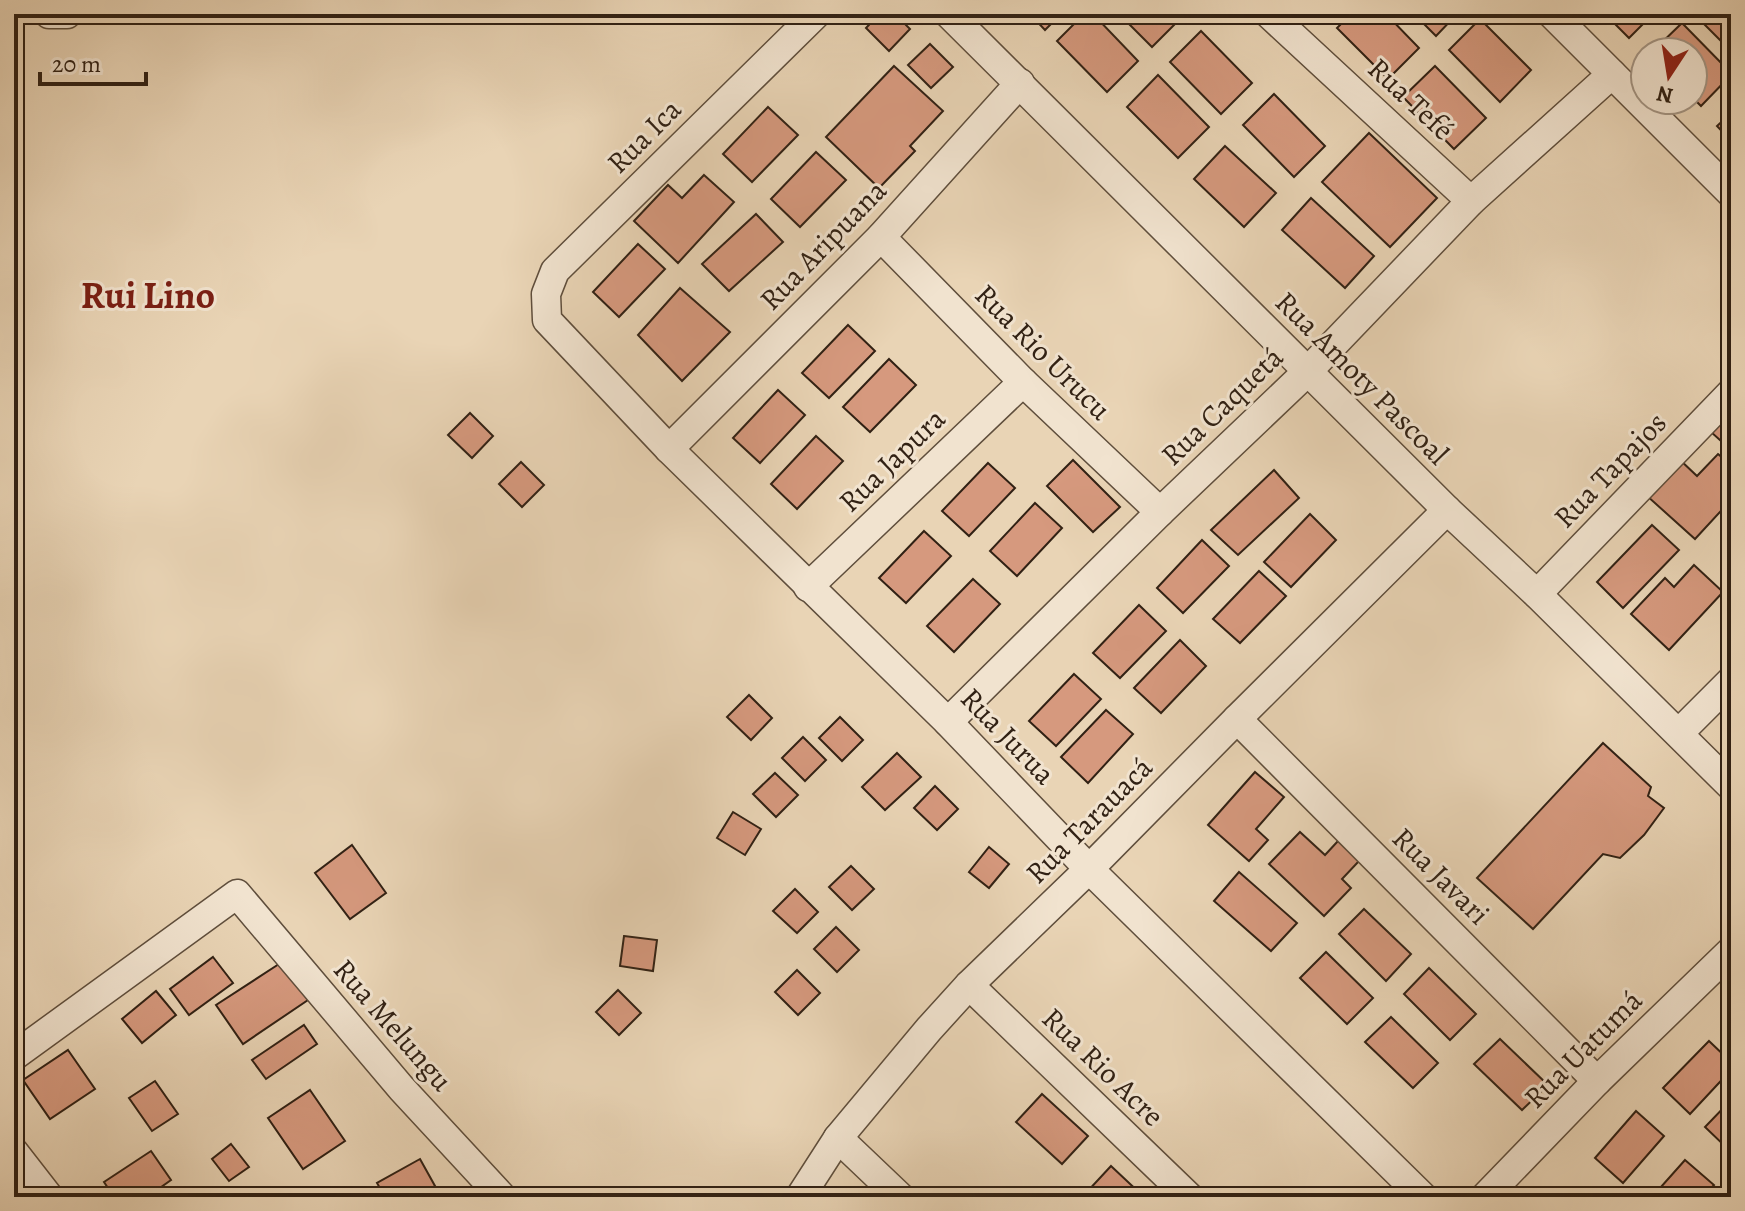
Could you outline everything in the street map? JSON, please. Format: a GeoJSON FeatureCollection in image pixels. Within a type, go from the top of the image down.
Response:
{"type":"FeatureCollection","features":[{"type":"Feature","properties":{"kind":"street"},"geometry":{"type":"LineString","coordinates":[[49,14],[67,14]]}},
{"type":"Feature","properties":{"kind":"street","name":"Rua Ica"},"geometry":{"type":"LineString","coordinates":[[547,320],[546,294],[555,271],[816,14]]}},
{"type":"Feature","properties":{"kind":"street","name":"Rua Amoty Pascoal"},"geometry":{"type":"LineString","coordinates":[[949,14],[1307,372],[1731,786]]}},
{"type":"Feature","properties":{"kind":"street","name":"Rua Tefé"},"geometry":{"type":"LineString","coordinates":[[1269,14],[1471,201]]}},
{"type":"Feature","properties":{"kind":"street"},"geometry":{"type":"LineString","coordinates":[[1552,14],[1731,193]]}},
{"type":"Feature","properties":{"kind":"street","name":"Rua Caquetá"},"geometry":{"type":"LineString","coordinates":[[948,722],[1307,372],[1471,201],[1612,74]]}},
{"type":"Feature","properties":{"kind":"street","name":"Rua Aripuana"},"geometry":{"type":"LineString","coordinates":[[669,449],[881,237],[1020,83]]}},
{"type":"Feature","properties":{"kind":"street","name":"Rua Rio Urucu"},"geometry":{"type":"LineString","coordinates":[[881,237],[1023,382],[1160,512]]}},
{"type":"Feature","properties":{"kind":"street","name":"Rua Jurua"},"geometry":{"type":"LineString","coordinates":[[547,320],[669,449],[948,722],[1089,869],[1423,1197]]}},
{"type":"Feature","properties":{"kind":"street","name":"Rua Japura"},"geometry":{"type":"LineString","coordinates":[[808,587],[1023,382]]}},
{"type":"Feature","properties":{"kind":"street","name":"Rua Tapajos"},"geometry":{"type":"LineString","coordinates":[[1537,594],[1731,393]]}},
{"type":"Feature","properties":{"kind":"street","name":"Rua Tarauacá"},"geometry":{"type":"LineString","coordinates":[[800,1197],[838,1138],[969,985],[1447,510]]}},
{"type":"Feature","properties":{"kind":"street"},"geometry":{"type":"LineString","coordinates":[[1679,733],[1731,681]]}},
{"type":"Feature","properties":{"kind":"street","name":"Rua Javari"},"geometry":{"type":"LineString","coordinates":[[1237,719],[1597,1081]]}},
{"type":"Feature","properties":{"kind":"street","name":"Rua Melungu"},"geometry":{"type":"LineString","coordinates":[[14,1056],[237,894],[402,1089],[502,1197]]}},
{"type":"Feature","properties":{"kind":"street","name":"Rua Uatumá"},"geometry":{"type":"LineString","coordinates":[[1485,1197],[1597,1081],[1731,951]]}},
{"type":"Feature","properties":{"kind":"street","name":"Rua Rio Acre"},"geometry":{"type":"LineString","coordinates":[[969,985],[1189,1197]]}},
{"type":"Feature","properties":{"kind":"street"},"geometry":{"type":"LineString","coordinates":[[838,1138],[900,1197]]}},
{"type":"Feature","properties":{"kind":"street"},"geometry":{"type":"LineString","coordinates":[[14,1152],[49,1197]]}},
{"type":"Feature","properties":{"kind":"building"},"geometry":{"type":"Polygon","coordinates":[[[879,14],[895,14],[910,29],[889,51],[866,28],[879,14]]]}},
{"type":"Feature","properties":{"kind":"building"},"geometry":{"type":"Polygon","coordinates":[[[1030,14],[1061,14],[1045,30],[1030,14]]]}},
{"type":"Feature","properties":{"kind":"building"},"geometry":{"type":"Polygon","coordinates":[[[1084,14],[1093,14],[1138,61],[1107,92],[1057,41],[1084,14]]]}},
{"type":"Feature","properties":{"kind":"building"},"geometry":{"type":"Polygon","coordinates":[[[1119,14],[1181,14],[1183,16],[1152,47],[1119,14]]]}},
{"type":"Feature","properties":{"kind":"building"},"geometry":{"type":"Polygon","coordinates":[[[1351,14],[1386,14],[1419,48],[1388,79],[1337,28],[1351,14]]]}},
{"type":"Feature","properties":{"kind":"building"},"geometry":{"type":"Polygon","coordinates":[[[1414,14],[1457,14],[1436,36],[1414,14]]]}},
{"type":"Feature","properties":{"kind":"building"},"geometry":{"type":"Polygon","coordinates":[[[1605,14],[1653,14],[1629,36],[1605,14]]]}},
{"type":"Feature","properties":{"kind":"building"},"geometry":{"type":"Polygon","coordinates":[[[1694,14],[1731,14],[1731,51],[1694,14]]]}},
{"type":"Feature","properties":{"kind":"building"},"geometry":{"type":"Polygon","coordinates":[[[1480,19],[1531,70],[1500,102],[1449,50],[1480,19]]]}},
{"type":"Feature","properties":{"kind":"building"},"geometry":{"type":"Polygon","coordinates":[[[1682,23],[1695,36],[1669,36],[1682,23]]]}},
{"type":"Feature","properties":{"kind":"building"},"geometry":{"type":"Polygon","coordinates":[[[1201,31],[1252,83],[1221,114],[1170,62],[1201,31]]]}},
{"type":"Feature","properties":{"kind":"building"},"geometry":{"type":"Polygon","coordinates":[[[930,44],[953,67],[931,88],[908,65],[930,44]]]}},
{"type":"Feature","properties":{"kind":"building"},"geometry":{"type":"Polygon","coordinates":[[[1709,51],[1731,73],[1709,98],[1709,51]]]}},
{"type":"Feature","properties":{"kind":"building"},"geometry":{"type":"Polygon","coordinates":[[[894,66],[943,111],[910,146],[915,151],[879,188],[826,137],[894,66]]]}},
{"type":"Feature","properties":{"kind":"building"},"geometry":{"type":"Polygon","coordinates":[[[1435,66],[1486,118],[1454,149],[1403,97],[1435,66]]]}},
{"type":"Feature","properties":{"kind":"building"},"geometry":{"type":"Polygon","coordinates":[[[1158,75],[1209,127],[1178,158],[1127,107],[1158,75]]]}},
{"type":"Feature","properties":{"kind":"building"},"geometry":{"type":"Polygon","coordinates":[[[1274,94],[1325,146],[1294,177],[1243,125],[1274,94]]]}},
{"type":"Feature","properties":{"kind":"building"},"geometry":{"type":"Polygon","coordinates":[[[768,107],[798,135],[752,182],[723,154],[768,107]]]}},
{"type":"Feature","properties":{"kind":"building"},"geometry":{"type":"Polygon","coordinates":[[[1731,113],[1731,141],[1717,126],[1731,113]]]}},
{"type":"Feature","properties":{"kind":"building"},"geometry":{"type":"Polygon","coordinates":[[[1369,133],[1437,198],[1390,247],[1322,182],[1369,133]]]}},
{"type":"Feature","properties":{"kind":"building"},"geometry":{"type":"Polygon","coordinates":[[[1225,146],[1276,193],[1244,227],[1194,179],[1225,146]]]}},
{"type":"Feature","properties":{"kind":"building"},"geometry":{"type":"Polygon","coordinates":[[[816,152],[846,180],[800,227],[771,199],[816,152]]]}},
{"type":"Feature","properties":{"kind":"building"},"geometry":{"type":"Polygon","coordinates":[[[1731,158],[1731,175],[1723,166],[1731,158]]]}},
{"type":"Feature","properties":{"kind":"building"},"geometry":{"type":"Polygon","coordinates":[[[704,175],[734,202],[678,263],[634,221],[668,185],[682,198],[704,175]]]}},
{"type":"Feature","properties":{"kind":"building"},"geometry":{"type":"Polygon","coordinates":[[[1311,198],[1374,256],[1345,288],[1282,230],[1311,198]]]}},
{"type":"Feature","properties":{"kind":"building"},"geometry":{"type":"Polygon","coordinates":[[[756,214],[783,242],[729,291],[702,264],[756,214]]]}},
{"type":"Feature","properties":{"kind":"building"},"geometry":{"type":"Polygon","coordinates":[[[638,244],[665,269],[619,317],[593,292],[638,244]]]}},
{"type":"Feature","properties":{"kind":"building"},"geometry":{"type":"Polygon","coordinates":[[[680,288],[730,332],[682,381],[638,335],[680,288]]]}},
{"type":"Feature","properties":{"kind":"building"},"geometry":{"type":"Polygon","coordinates":[[[848,325],[875,351],[829,398],[802,373],[848,325]]]}},
{"type":"Feature","properties":{"kind":"building"},"geometry":{"type":"Polygon","coordinates":[[[889,359],[916,385],[870,432],[843,407],[889,359]]]}},
{"type":"Feature","properties":{"kind":"building"},"geometry":{"type":"Polygon","coordinates":[[[778,390],[805,415],[760,463],[733,438],[778,390]]]}},
{"type":"Feature","properties":{"kind":"building"},"geometry":{"type":"Polygon","coordinates":[[[1731,410],[1731,450],[1711,432],[1731,410]]]}},
{"type":"Feature","properties":{"kind":"building"},"geometry":{"type":"Polygon","coordinates":[[[470,413],[493,436],[472,458],[448,435],[470,413]]]}},
{"type":"Feature","properties":{"kind":"building"},"geometry":{"type":"Polygon","coordinates":[[[816,436],[843,461],[797,509],[771,484],[816,436]]]}},
{"type":"Feature","properties":{"kind":"building"},"geometry":{"type":"Polygon","coordinates":[[[1718,454],[1731,465],[1731,500],[1695,539],[1646,495],[1679,459],[1697,476],[1718,454]]]}},
{"type":"Feature","properties":{"kind":"building"},"geometry":{"type":"Polygon","coordinates":[[[1073,460],[1120,507],[1093,532],[1047,486],[1073,460]]]}},
{"type":"Feature","properties":{"kind":"building"},"geometry":{"type":"Polygon","coordinates":[[[521,462],[544,485],[522,507],[499,484],[521,462]]]}},
{"type":"Feature","properties":{"kind":"building"},"geometry":{"type":"Polygon","coordinates":[[[988,463],[1015,488],[969,536],[942,511],[988,463]]]}},
{"type":"Feature","properties":{"kind":"building"},"geometry":{"type":"Polygon","coordinates":[[[1274,470],[1299,498],[1238,555],[1211,530],[1274,470]]]}},
{"type":"Feature","properties":{"kind":"building"},"geometry":{"type":"Polygon","coordinates":[[[1035,503],[1062,528],[1017,576],[990,551],[1035,503]]]}},
{"type":"Feature","properties":{"kind":"building"},"geometry":{"type":"Polygon","coordinates":[[[1310,514],[1336,540],[1291,587],[1264,562],[1310,514]]]}},
{"type":"Feature","properties":{"kind":"building"},"geometry":{"type":"Polygon","coordinates":[[[1652,525],[1679,550],[1623,608],[1597,582],[1652,525]]]}},
{"type":"Feature","properties":{"kind":"building"},"geometry":{"type":"Polygon","coordinates":[[[924,531],[951,556],[906,603],[879,578],[924,531]]]}},
{"type":"Feature","properties":{"kind":"building"},"geometry":{"type":"Polygon","coordinates":[[[1202,540],[1229,566],[1183,613],[1157,588],[1202,540]]]}},
{"type":"Feature","properties":{"kind":"building"},"geometry":{"type":"Polygon","coordinates":[[[1694,565],[1723,592],[1669,650],[1631,614],[1665,578],[1674,587],[1694,565]]]}},
{"type":"Feature","properties":{"kind":"building"},"geometry":{"type":"Polygon","coordinates":[[[1259,571],[1286,596],[1240,643],[1213,619],[1259,571]]]}},
{"type":"Feature","properties":{"kind":"building"},"geometry":{"type":"Polygon","coordinates":[[[973,579],[1000,604],[954,652],[927,626],[973,579]]]}},
{"type":"Feature","properties":{"kind":"building"},"geometry":{"type":"Polygon","coordinates":[[[1139,605],[1166,631],[1120,678],[1093,653],[1139,605]]]}},
{"type":"Feature","properties":{"kind":"building"},"geometry":{"type":"Polygon","coordinates":[[[1180,640],[1206,666],[1161,713],[1134,688],[1180,640]]]}},
{"type":"Feature","properties":{"kind":"building"},"geometry":{"type":"Polygon","coordinates":[[[1074,674],[1101,699],[1056,746],[1029,721],[1074,674]]]}},
{"type":"Feature","properties":{"kind":"building"},"geometry":{"type":"Polygon","coordinates":[[[749,695],[772,718],[751,740],[727,717],[749,695]]]}},
{"type":"Feature","properties":{"kind":"building"},"geometry":{"type":"Polygon","coordinates":[[[1106,710],[1133,734],[1088,783],[1061,757],[1106,710]]]}},
{"type":"Feature","properties":{"kind":"building"},"geometry":{"type":"Polygon","coordinates":[[[840,717],[863,740],[842,761],[819,738],[840,717]]]}},
{"type":"Feature","properties":{"kind":"building"},"geometry":{"type":"Polygon","coordinates":[[[803,737],[826,760],[805,781],[782,758],[803,737]]]}},
{"type":"Feature","properties":{"kind":"building"},"geometry":{"type":"Polygon","coordinates":[[[1603,743],[1651,787],[1648,796],[1664,808],[1644,835],[1620,858],[1603,854],[1533,929],[1477,878],[1603,743]]]}},
{"type":"Feature","properties":{"kind":"building"},"geometry":{"type":"Polygon","coordinates":[[[897,753],[921,777],[885,810],[862,787],[897,753]]]}},
{"type":"Feature","properties":{"kind":"building"},"geometry":{"type":"Polygon","coordinates":[[[1255,772],[1284,797],[1256,829],[1268,840],[1249,861],[1208,825],[1255,772]]]}},
{"type":"Feature","properties":{"kind":"building"},"geometry":{"type":"Polygon","coordinates":[[[775,773],[798,795],[776,817],[753,794],[775,773]]]}},
{"type":"Feature","properties":{"kind":"building"},"geometry":{"type":"Polygon","coordinates":[[[935,786],[958,809],[937,830],[914,808],[935,786]]]}},
{"type":"Feature","properties":{"kind":"building"},"geometry":{"type":"Polygon","coordinates":[[[733,812],[761,829],[745,855],[717,838],[733,812]]]}},
{"type":"Feature","properties":{"kind":"building"},"geometry":{"type":"Polygon","coordinates":[[[1300,832],[1325,855],[1338,841],[1359,861],[1342,879],[1351,888],[1324,916],[1269,864],[1300,832]]]}},
{"type":"Feature","properties":{"kind":"building"},"geometry":{"type":"Polygon","coordinates":[[[352,845],[386,893],[350,919],[315,873],[352,845]]]}},
{"type":"Feature","properties":{"kind":"building"},"geometry":{"type":"Polygon","coordinates":[[[989,847],[1009,864],[989,888],[969,872],[989,847]]]}},
{"type":"Feature","properties":{"kind":"building"},"geometry":{"type":"Polygon","coordinates":[[[851,866],[874,889],[852,910],[829,887],[851,866]]]}},
{"type":"Feature","properties":{"kind":"building"},"geometry":{"type":"Polygon","coordinates":[[[1239,872],[1297,923],[1271,951],[1214,901],[1239,872]]]}},
{"type":"Feature","properties":{"kind":"building"},"geometry":{"type":"Polygon","coordinates":[[[795,889],[818,912],[797,933],[773,911],[795,889]]]}},
{"type":"Feature","properties":{"kind":"building"},"geometry":{"type":"Polygon","coordinates":[[[1364,909],[1411,954],[1386,981],[1339,934],[1364,909]]]}},
{"type":"Feature","properties":{"kind":"building"},"geometry":{"type":"Polygon","coordinates":[[[836,927],[859,950],[837,972],[814,949],[836,927]]]}},
{"type":"Feature","properties":{"kind":"building"},"geometry":{"type":"Polygon","coordinates":[[[624,936],[657,940],[653,971],[620,966],[624,936]]]}},
{"type":"Feature","properties":{"kind":"building"},"geometry":{"type":"Polygon","coordinates":[[[1326,952],[1373,998],[1347,1024],[1300,978],[1326,952]]]}},
{"type":"Feature","properties":{"kind":"building"},"geometry":{"type":"Polygon","coordinates":[[[213,957],[233,983],[189,1015],[170,989],[213,957]]]}},
{"type":"Feature","properties":{"kind":"building"},"geometry":{"type":"Polygon","coordinates":[[[282,962],[308,1000],[243,1044],[216,1005],[282,962]]]}},
{"type":"Feature","properties":{"kind":"building"},"geometry":{"type":"Polygon","coordinates":[[[1429,968],[1476,1014],[1450,1040],[1404,994],[1429,968]]]}},
{"type":"Feature","properties":{"kind":"building"},"geometry":{"type":"Polygon","coordinates":[[[797,970],[820,993],[798,1015],[775,992],[797,970]]]}},
{"type":"Feature","properties":{"kind":"building"},"geometry":{"type":"Polygon","coordinates":[[[618,990],[641,1013],[619,1035],[596,1012],[618,990]]]}},
{"type":"Feature","properties":{"kind":"building"},"geometry":{"type":"Polygon","coordinates":[[[156,991],[176,1015],[142,1043],[122,1019],[156,991]]]}},
{"type":"Feature","properties":{"kind":"building"},"geometry":{"type":"Polygon","coordinates":[[[1391,1017],[1438,1063],[1413,1088],[1365,1042],[1391,1017]]]}},
{"type":"Feature","properties":{"kind":"building"},"geometry":{"type":"Polygon","coordinates":[[[304,1025],[317,1044],[266,1079],[252,1060],[304,1025]]]}},
{"type":"Feature","properties":{"kind":"building"},"geometry":{"type":"Polygon","coordinates":[[[1500,1039],[1548,1085],[1522,1110],[1474,1064],[1500,1039]]]}},
{"type":"Feature","properties":{"kind":"building"},"geometry":{"type":"Polygon","coordinates":[[[1709,1041],[1731,1062],[1731,1070],[1690,1114],[1663,1088],[1709,1041]]]}},
{"type":"Feature","properties":{"kind":"building"},"geometry":{"type":"Polygon","coordinates":[[[68,1050],[95,1089],[50,1119],[23,1080],[68,1050]]]}},
{"type":"Feature","properties":{"kind":"building"},"geometry":{"type":"Polygon","coordinates":[[[155,1081],[178,1114],[152,1131],[129,1098],[155,1081]]]}},
{"type":"Feature","properties":{"kind":"building"},"geometry":{"type":"Polygon","coordinates":[[[310,1090],[345,1141],[303,1169],[268,1118],[310,1090]]]}},
{"type":"Feature","properties":{"kind":"building"},"geometry":{"type":"Polygon","coordinates":[[[1042,1094],[1088,1136],[1062,1164],[1016,1122],[1042,1094]]]}},
{"type":"Feature","properties":{"kind":"building"},"geometry":{"type":"Polygon","coordinates":[[[1731,1100],[1731,1152],[1705,1127],[1731,1100]]]}},
{"type":"Feature","properties":{"kind":"building"},"geometry":{"type":"Polygon","coordinates":[[[1636,1111],[1664,1136],[1623,1183],[1595,1158],[1636,1111]]]}},
{"type":"Feature","properties":{"kind":"building"},"geometry":{"type":"Polygon","coordinates":[[[231,1144],[249,1167],[229,1181],[212,1159],[231,1144]]]}},
{"type":"Feature","properties":{"kind":"building"},"geometry":{"type":"Polygon","coordinates":[[[151,1151],[171,1180],[147,1197],[114,1197],[104,1182],[151,1151]]]}},
{"type":"Feature","properties":{"kind":"building"},"geometry":{"type":"Polygon","coordinates":[[[420,1159],[435,1186],[416,1197],[385,1197],[377,1183],[420,1159]]]}},
{"type":"Feature","properties":{"kind":"building"},"geometry":{"type":"Polygon","coordinates":[[[1685,1160],[1714,1185],[1703,1197],[1652,1197],[1685,1160]]]}},
{"type":"Feature","properties":{"kind":"building"},"geometry":{"type":"Polygon","coordinates":[[[1111,1166],[1144,1197],[1088,1197],[1085,1194],[1111,1166]]]}},
{"type":"Feature","properties":{"kind":"district","name":"Rui Lino"},"geometry":{"type":"Point","coordinates":[148,295]}}]}
